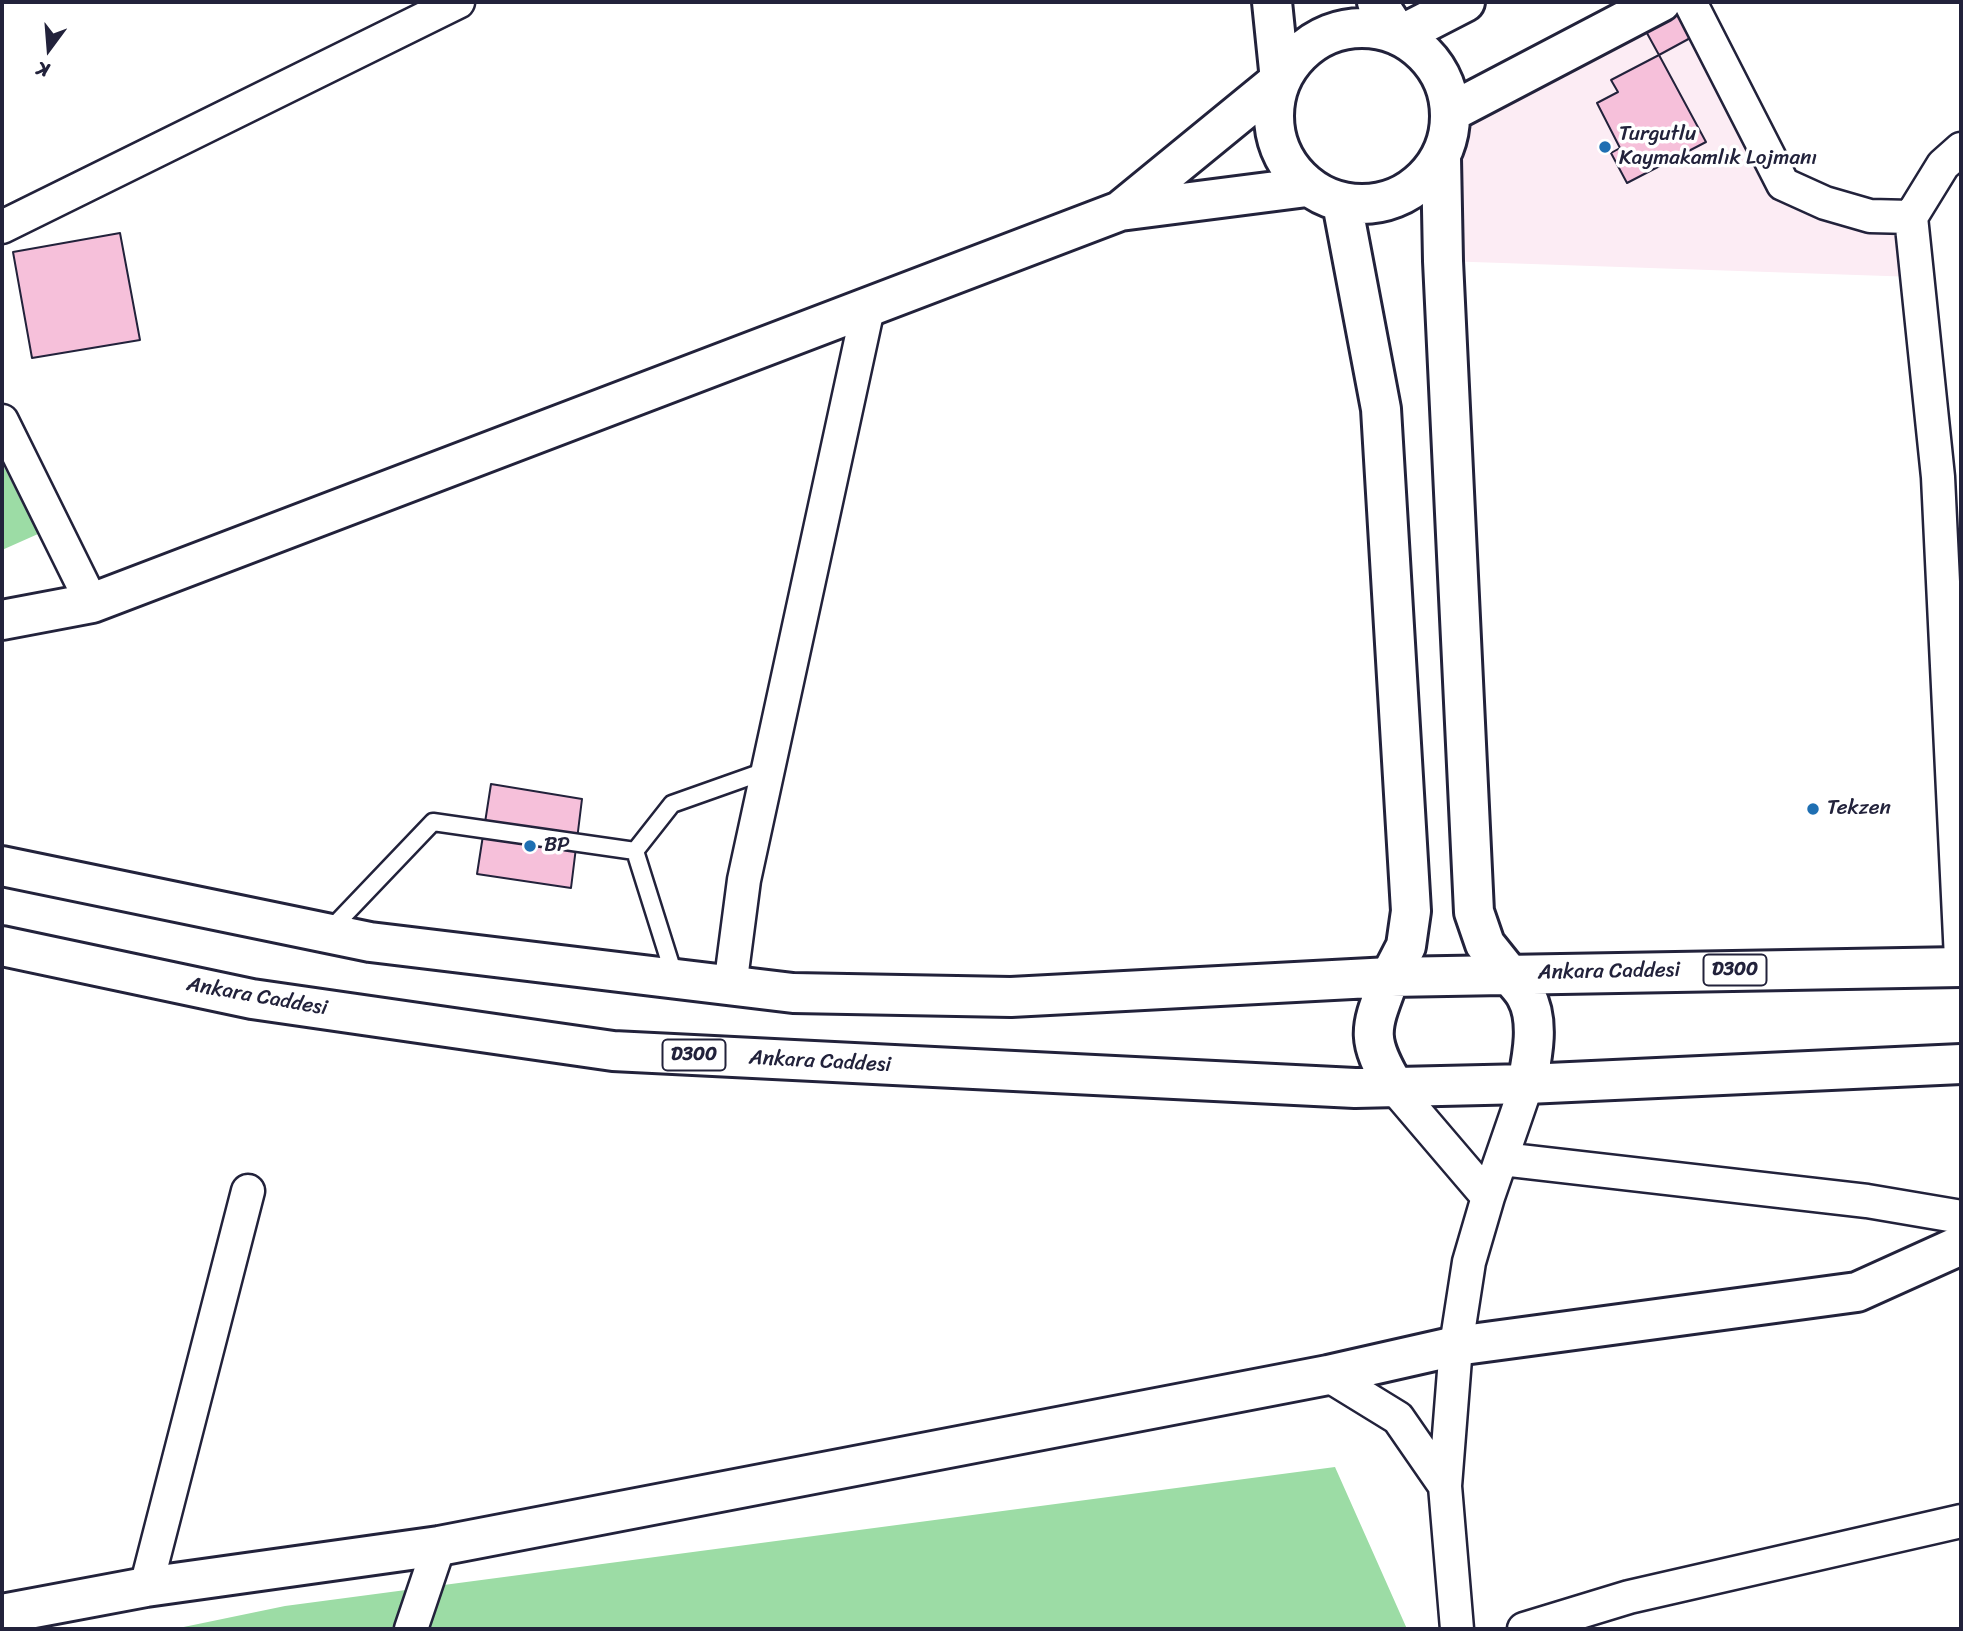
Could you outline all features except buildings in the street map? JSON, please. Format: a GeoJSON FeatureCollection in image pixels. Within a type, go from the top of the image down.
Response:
{"type":"FeatureCollection","features":[{"type":"Feature","properties":{"kind":"main road"},"geometry":{"type":"LineString","coordinates":[[1120,211],[1280,80],[1299,53],[1317,40],[1338,31],[1380,29],[1399,36],[1419,49],[1435,66],[1447,88],[1451,112],[1449,135],[1441,158],[1423,181],[1399,197],[1371,205],[1342,204],[1307,187],[1287,165],[1275,138],[1273,109],[1280,80],[1272,2]]}},
{"type":"Feature","properties":{"kind":"main road"},"geometry":{"type":"LineString","coordinates":[[1377,2],[1399,36]]}},
{"type":"Feature","properties":{"kind":"main road"},"geometry":{"type":"LineString","coordinates":[[1399,36],[1465,2]]}},
{"type":"Feature","properties":{"kind":"main road"},"geometry":{"type":"LineString","coordinates":[[1451,112],[1661,2]]}},
{"type":"Feature","properties":{"kind":"main road"},"geometry":{"type":"LineString","coordinates":[[1441,158],[1443,261],[1474,912],[1485,944],[1509,974]]}},
{"type":"Feature","properties":{"kind":"main road"},"geometry":{"type":"LineString","coordinates":[[2,620],[92,603],[1120,211],[1307,187]]}},
{"type":"Feature","properties":{"kind":"main road"},"geometry":{"type":"LineString","coordinates":[[1342,204],[1381,409],[1411,911],[1406,946],[1390,977],[1372,1032],[1377,1056],[1395,1088]]}},
{"type":"Feature","properties":{"kind":"main road","name":"Ankara Caddesi"},"geometry":{"type":"LineString","coordinates":[[2,866],[370,942],[793,993],[1011,998],[1390,977],[1961,967]]}},
{"type":"Feature","properties":{"kind":"main road","name":"Ankara Caddesi"},"geometry":{"type":"LineString","coordinates":[[2,946],[252,999],[613,1051],[1355,1088],[1527,1084],[1961,1064]]}},
{"type":"Feature","properties":{"kind":"main road","name":"Ankara Caddesi"},"geometry":{"type":"LineString","coordinates":[[1509,974],[1527,996],[1534,1020],[1527,1084]]}},
{"type":"Feature","properties":{"kind":"main road"},"geometry":{"type":"LineString","coordinates":[[17,1617],[146,1587],[439,1546],[1328,1375],[1456,1346],[1857,1292],[1961,1245]]}},
{"type":"Feature","properties":{"kind":"street"},"geometry":{"type":"LineString","coordinates":[[2,227],[458,2]]}},
{"type":"Feature","properties":{"kind":"street"},"geometry":{"type":"LineString","coordinates":[[1690,2],[1783,184],[1825,203],[1870,216],[1911,217]]}},
{"type":"Feature","properties":{"kind":"street"},"geometry":{"type":"LineString","coordinates":[[1961,149],[1943,165],[1911,217],[1938,477],[1961,959]]}},
{"type":"Feature","properties":{"kind":"street"},"geometry":{"type":"LineString","coordinates":[[730,986],[744,880],[868,308]]}},
{"type":"Feature","properties":{"kind":"street"},"geometry":{"type":"LineString","coordinates":[[2,421],[92,603]]}},
{"type":"Feature","properties":{"kind":"street"},"geometry":{"type":"LineString","coordinates":[[1457,1629],[1445,1486],[1456,1346],[1469,1262],[1527,1084]]}},
{"type":"Feature","properties":{"kind":"street"},"geometry":{"type":"LineString","coordinates":[[1395,1088],[1488,1197]]}},
{"type":"Feature","properties":{"kind":"street"},"geometry":{"type":"LineString","coordinates":[[1502,1159],[1867,1202],[1961,1217]]}},
{"type":"Feature","properties":{"kind":"street"},"geometry":{"type":"LineString","coordinates":[[146,1587],[248,1191]]}},
{"type":"Feature","properties":{"kind":"street"},"geometry":{"type":"LineString","coordinates":[[1328,1375],[1398,1418],[1445,1486]]}},
{"type":"Feature","properties":{"kind":"street"},"geometry":{"type":"LineString","coordinates":[[1524,1629],[1629,1597],[1961,1521]]}},
{"type":"Feature","properties":{"kind":"street"},"geometry":{"type":"LineString","coordinates":[[411,1629],[439,1546]]}},
{"type":"Feature","properties":{"kind":"lane"},"geometry":{"type":"LineString","coordinates":[[635,851],[673,804],[768,769]]}},
{"type":"Feature","properties":{"kind":"lane"},"geometry":{"type":"LineString","coordinates":[[327,933],[433,822],[635,851]]}},
{"type":"Feature","properties":{"kind":"lane"},"geometry":{"type":"LineString","coordinates":[[635,851],[676,980]]}},
{"type":"Feature","properties":{"kind":"shaded area","name":"Turgutlu Kaymakamlık Lojmanı"},"geometry":{"type":"Polygon","coordinates":[[[1690,2],[1783,184],[1911,217],[1916,277],[1443,261],[1441,158],[1449,135],[1451,112],[1690,2]]]}},
{"type":"Feature","properties":{"kind":"green space"},"geometry":{"type":"Polygon","coordinates":[[[2,463],[38,534],[2,550],[2,463]]]}},
{"type":"Feature","properties":{"kind":"green space"},"geometry":{"type":"Polygon","coordinates":[[[1335,1467],[1407,1629],[174,1629],[285,1606],[1335,1467]]]}},
{"type":"Feature","properties":{"kind":"place","name":"Turgutlu Kaymakamlık Lojmanı"},"geometry":{"type":"Point","coordinates":[1605,147]}},
{"type":"Feature","properties":{"kind":"place","name":"Tekzen"},"geometry":{"type":"Point","coordinates":[1813,809]}},
{"type":"Feature","properties":{"kind":"place","name":"BP"},"geometry":{"type":"Point","coordinates":[530,846]}}]}
